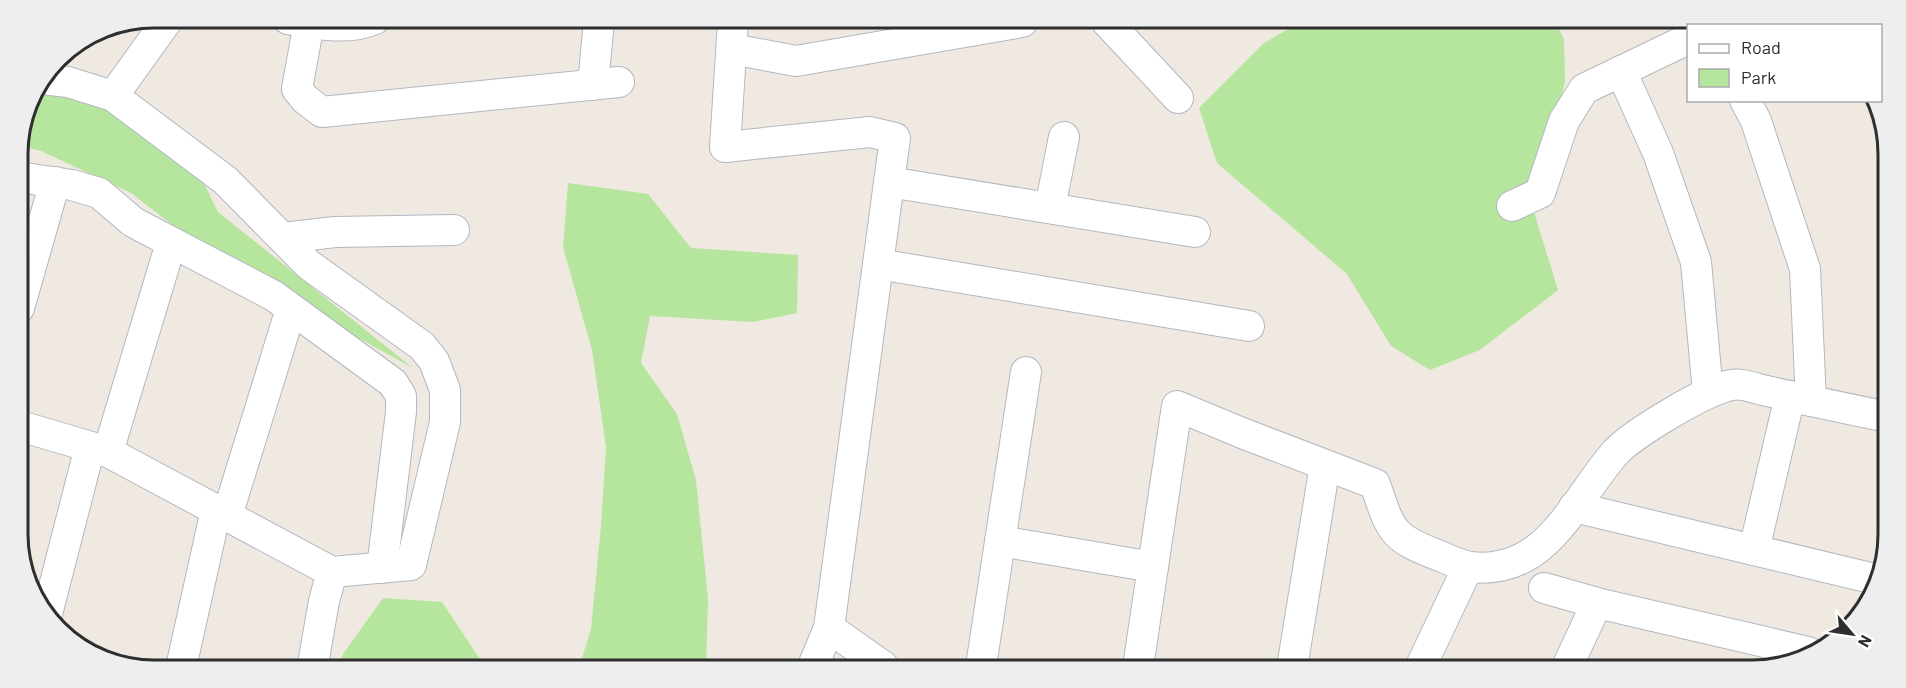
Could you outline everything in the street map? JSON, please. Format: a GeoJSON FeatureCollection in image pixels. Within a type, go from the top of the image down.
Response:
{"type":"FeatureCollection","features":[{"type":"Feature","properties":{"kind":"street"},"geometry":{"type":"LineString","coordinates":[[113,96],[162,28]]}},
{"type":"Feature","properties":{"kind":"street"},"geometry":{"type":"LineString","coordinates":[[298,28],[297,89],[305,99],[322,112],[606,84],[600,28]]}},
{"type":"Feature","properties":{"kind":"street"},"geometry":{"type":"LineString","coordinates":[[816,660],[829,628],[895,138],[870,132],[725,147],[733,35],[796,61],[987,28]]}},
{"type":"Feature","properties":{"kind":"street"},"geometry":{"type":"LineString","coordinates":[[1113,28],[1178,98]]}},
{"type":"Feature","properties":{"kind":"street"},"geometry":{"type":"LineString","coordinates":[[1512,206],[1540,193],[1564,121],[1584,89],[1687,40]]}},
{"type":"Feature","properties":{"kind":"street"},"geometry":{"type":"LineString","coordinates":[[1621,71],[1658,153],[1696,262],[1708,393]]}},
{"type":"Feature","properties":{"kind":"street"},"geometry":{"type":"LineString","coordinates":[[28,428],[99,449],[332,572],[411,566],[446,422],[445,390],[434,361],[422,346],[309,265],[225,180],[113,96],[68,82],[53,81]]}},
{"type":"Feature","properties":{"kind":"street"},"geometry":{"type":"LineString","coordinates":[[1746,102],[1756,121],[1805,269],[1801,398],[1754,550]]}},
{"type":"Feature","properties":{"kind":"street"},"geometry":{"type":"LineString","coordinates":[[1050,208],[1064,137]]}},
{"type":"Feature","properties":{"kind":"street"},"geometry":{"type":"LineString","coordinates":[[29,178],[72,185],[99,193],[133,222],[274,296],[393,383],[401,396],[401,412],[382,568]]}},
{"type":"Feature","properties":{"kind":"street"},"geometry":{"type":"LineString","coordinates":[[29,274],[55,182]]}},
{"type":"Feature","properties":{"kind":"street"},"geometry":{"type":"LineString","coordinates":[[889,182],[1195,232]]}},
{"type":"Feature","properties":{"kind":"street"},"geometry":{"type":"LineString","coordinates":[[283,238],[335,232],[454,230]]}},
{"type":"Feature","properties":{"kind":"street"},"geometry":{"type":"LineString","coordinates":[[44,593],[99,449],[171,243]]}},
{"type":"Feature","properties":{"kind":"street"},"geometry":{"type":"LineString","coordinates":[[878,264],[1249,326]]}},
{"type":"Feature","properties":{"kind":"street"},"geometry":{"type":"LineString","coordinates":[[183,660],[221,513],[291,309]]}},
{"type":"Feature","properties":{"kind":"street"},"geometry":{"type":"LineString","coordinates":[[982,659],[1026,372]]}},
{"type":"Feature","properties":{"kind":"street"},"geometry":{"type":"LineString","coordinates":[[1139,659],[1177,406],[1375,484],[1389,525],[1404,540],[1419,549],[1468,567],[1493,567],[1526,558],[1548,540],[1616,451],[1653,424],[1708,393],[1733,384],[1878,415]]}},
{"type":"Feature","properties":{"kind":"street"},"geometry":{"type":"LineString","coordinates":[[1293,659],[1325,465]]}},
{"type":"Feature","properties":{"kind":"street"},"geometry":{"type":"LineString","coordinates":[[1574,507],[1869,578]]}},
{"type":"Feature","properties":{"kind":"street"},"geometry":{"type":"LineString","coordinates":[[1000,541],[1153,567]]}},
{"type":"Feature","properties":{"kind":"street"},"geometry":{"type":"LineString","coordinates":[[1424,659],[1468,567]]}},
{"type":"Feature","properties":{"kind":"street"},"geometry":{"type":"LineString","coordinates":[[314,660],[324,601],[332,572]]}},
{"type":"Feature","properties":{"kind":"street"},"geometry":{"type":"LineString","coordinates":[[1544,588],[1597,603],[1799,650]]}},
{"type":"Feature","properties":{"kind":"street"},"geometry":{"type":"LineString","coordinates":[[1571,659],[1597,603]]}},
{"type":"Feature","properties":{"kind":"street"},"geometry":{"type":"LineString","coordinates":[[829,628],[874,660]]}},
{"type":"Feature","properties":{"kind":"green space"},"geometry":{"type":"Polygon","coordinates":[[[1290,28],[1558,28],[1564,39],[1565,82],[1533,209],[1558,290],[1480,350],[1430,370],[1391,346],[1347,274],[1217,163],[1199,108],[1264,43],[1290,28]]]}},
{"type":"Feature","properties":{"kind":"green space"},"geometry":{"type":"Polygon","coordinates":[[[46,90],[124,110],[192,159],[218,212],[413,368],[219,261],[131,193],[29,146],[33,122],[46,90]]]}},
{"type":"Feature","properties":{"kind":"green space"},"geometry":{"type":"Polygon","coordinates":[[[568,183],[648,194],[691,248],[798,255],[797,313],[753,322],[650,316],[641,363],[677,414],[696,480],[708,599],[706,660],[582,660],[591,629],[606,447],[592,350],[563,247],[568,183]]]}},
{"type":"Feature","properties":{"kind":"green space"},"geometry":{"type":"Polygon","coordinates":[[[383,598],[442,602],[480,660],[341,660],[343,654],[383,598]]]}}]}
